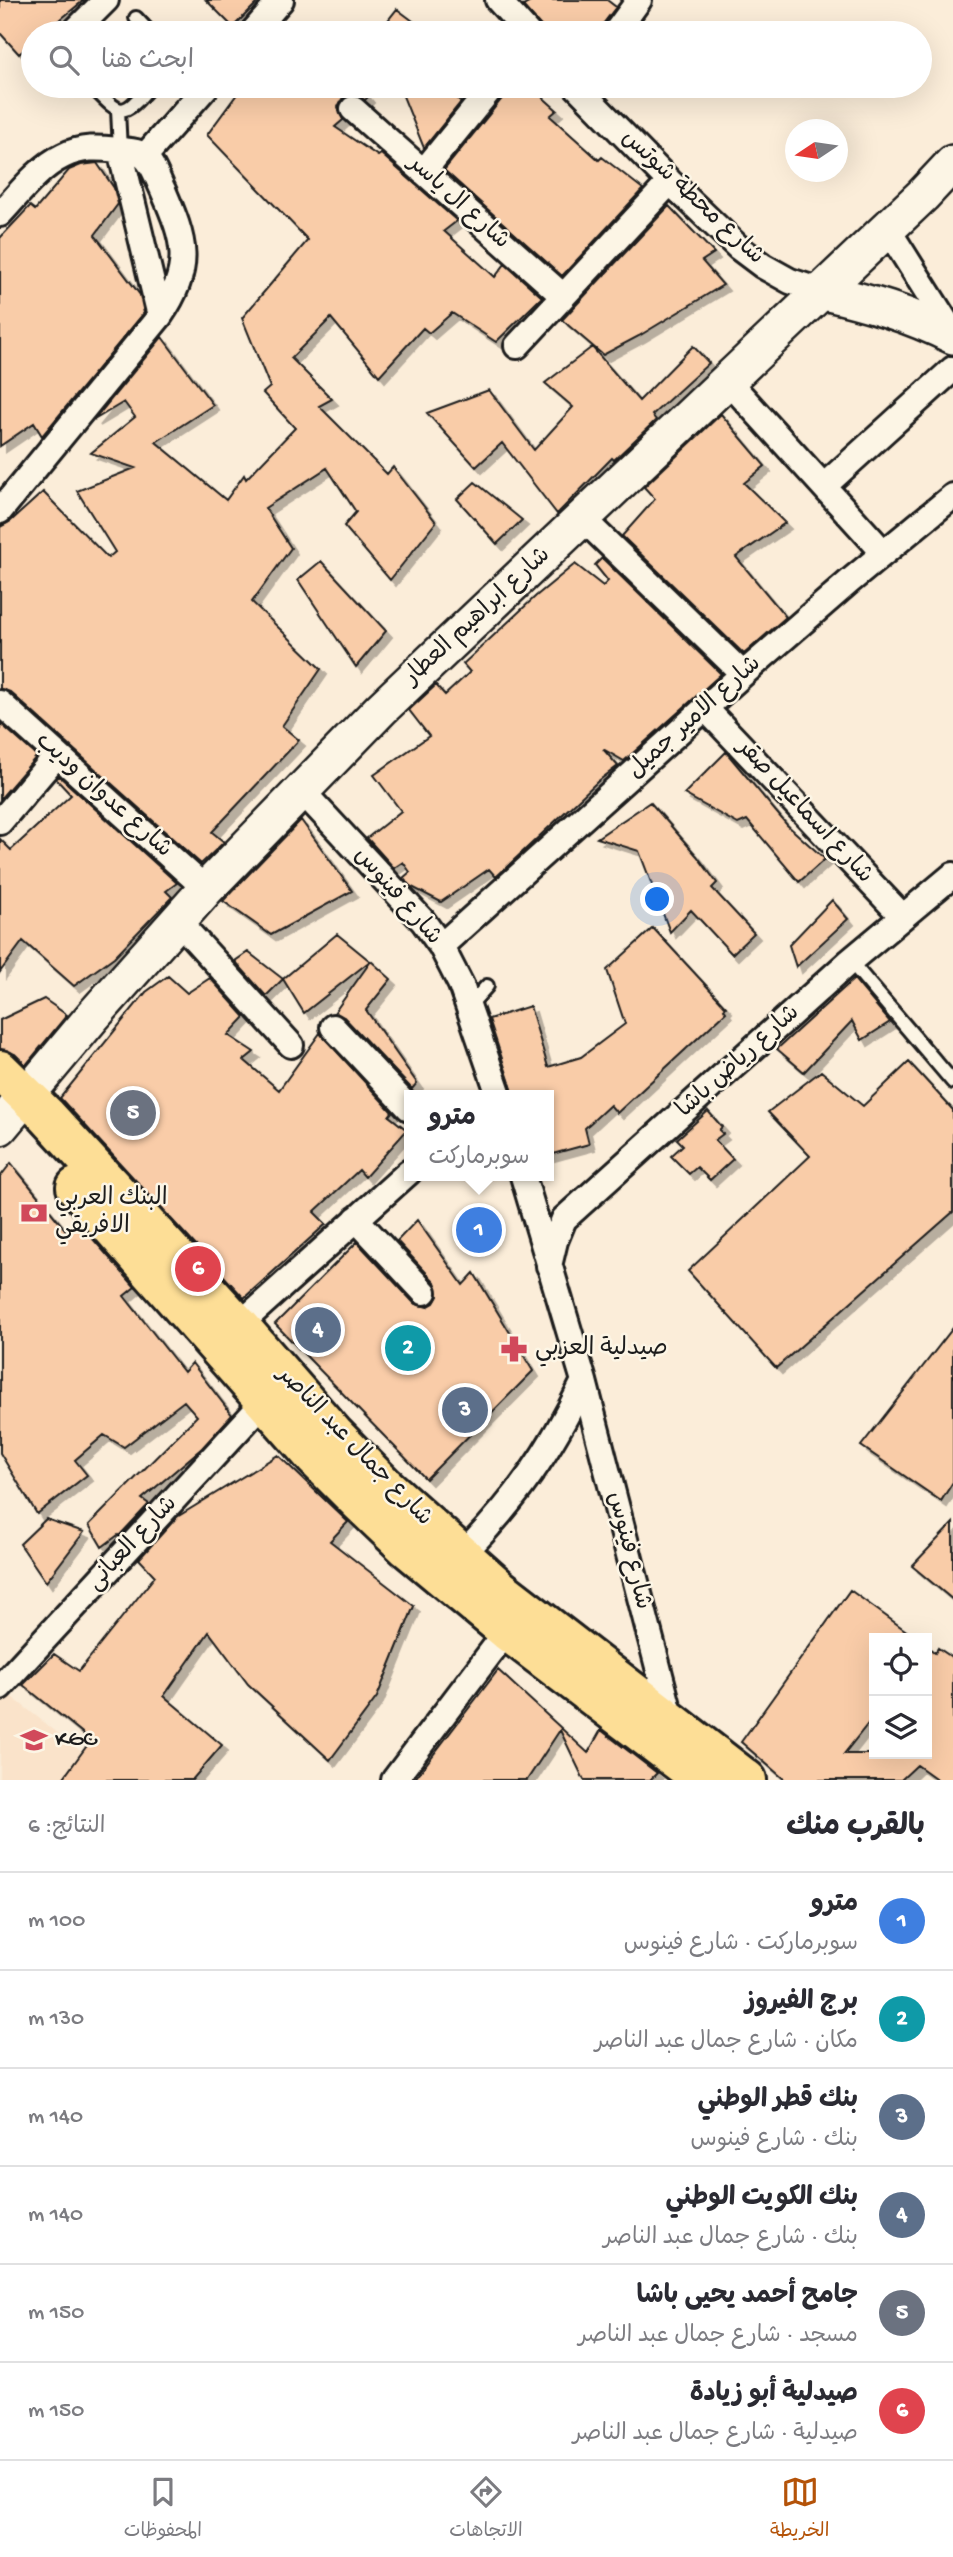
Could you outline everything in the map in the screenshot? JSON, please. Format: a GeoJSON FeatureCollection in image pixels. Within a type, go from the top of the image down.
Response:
{"type":"FeatureCollection","features":[{"type":"Feature","properties":{"kind":"main road","name":"شارع جمال عبد الناصر"},"geometry":{"type":"LineString","coordinates":[[7,1101],[239,1325],[334,1434],[384,1485],[461,1556],[549,1629],[747,1780]]}},
{"type":"Feature","properties":{"kind":"main road","name":"شارع جمال عبد الناصر"},"geometry":{"type":"LineString","coordinates":[[7,1101],[314,1457],[360,1503],[407,1548],[506,1632],[703,1780]]}},
{"type":"Feature","properties":{"kind":"street"},"geometry":{"type":"LineString","coordinates":[[85,21],[106,0]]}},
{"type":"Feature","properties":{"kind":"street"},"geometry":{"type":"LineString","coordinates":[[263,21],[281,0]]}},
{"type":"Feature","properties":{"kind":"street"},"geometry":{"type":"LineString","coordinates":[[498,0],[517,21]]}},
{"type":"Feature","properties":{"kind":"street"},"geometry":{"type":"LineString","coordinates":[[624,21],[639,0]]}},
{"type":"Feature","properties":{"kind":"street"},"geometry":{"type":"LineString","coordinates":[[145,156],[196,98]]}},
{"type":"Feature","properties":{"kind":"street"},"geometry":{"type":"LineString","coordinates":[[423,172],[483,98]]}},
{"type":"Feature","properties":{"kind":"street","name":"شارع محطة شوتس"},"geometry":{"type":"LineString","coordinates":[[589,98],[739,248],[790,281],[820,291]]}},
{"type":"Feature","properties":{"kind":"street","name":"شارع ال ياسر"},"geometry":{"type":"LineString","coordinates":[[353,109],[563,296]]}},
{"type":"Feature","properties":{"kind":"street"},"geometry":{"type":"LineString","coordinates":[[0,215],[46,167],[61,156],[79,149],[97,147],[138,151],[151,164],[177,224],[183,262],[180,282],[160,316],[0,511]]}},
{"type":"Feature","properties":{"kind":"street"},"geometry":{"type":"LineString","coordinates":[[120,150],[160,316]]}},
{"type":"Feature","properties":{"kind":"street","name":"شارع ابراهيم العطار"},"geometry":{"type":"LineString","coordinates":[[7,1101],[206,889],[441,650],[953,163]]}},
{"type":"Feature","properties":{"kind":"street"},"geometry":{"type":"LineString","coordinates":[[517,346],[670,182]]}},
{"type":"Feature","properties":{"kind":"street"},"geometry":{"type":"LineString","coordinates":[[887,228],[953,334]]}},
{"type":"Feature","properties":{"kind":"street"},"geometry":{"type":"LineString","coordinates":[[820,291],[888,307],[953,334]]}},
{"type":"Feature","properties":{"kind":"street"},"geometry":{"type":"LineString","coordinates":[[824,486],[953,369]]}},
{"type":"Feature","properties":{"kind":"street"},"geometry":{"type":"LineString","coordinates":[[727,380],[884,553]]}},
{"type":"Feature","properties":{"kind":"street","name":"شارع الامير جميل"},"geometry":{"type":"LineString","coordinates":[[441,946],[743,674],[953,496]]}},
{"type":"Feature","properties":{"kind":"street"},"geometry":{"type":"LineString","coordinates":[[582,518],[743,674]]}},
{"type":"Feature","properties":{"kind":"street","name":"شارع عدوان وديب"},"geometry":{"type":"LineString","coordinates":[[0,704],[206,889]]}},
{"type":"Feature","properties":{"kind":"street","name":"شارع اسماعيل صقر"},"geometry":{"type":"LineString","coordinates":[[705,708],[902,916]]}},
{"type":"Feature","properties":{"kind":"street"},"geometry":{"type":"LineString","coordinates":[[0,822],[57,755]]}},
{"type":"Feature","properties":{"kind":"street","name":"شارع فينوس"},"geometry":{"type":"LineString","coordinates":[[302,791],[423,921],[441,946],[469,1006],[496,1090]]}},
{"type":"Feature","properties":{"kind":"street","name":"شارع رياض باشا"},"geometry":{"type":"LineString","coordinates":[[550,1266],[555,1241],[564,1219],[850,961],[953,875]]}},
{"type":"Feature","properties":{"kind":"street"},"geometry":{"type":"LineString","coordinates":[[178,921],[291,1045]]}},
{"type":"Feature","properties":{"kind":"street"},"geometry":{"type":"LineString","coordinates":[[333,1027],[404,1103]]}},
{"type":"Feature","properties":{"kind":"street"},"geometry":{"type":"LineString","coordinates":[[239,1325],[404,1176]]}},
{"type":"Feature","properties":{"kind":"street","name":"شارع فينوس"},"geometry":{"type":"LineString","coordinates":[[524,1181],[584,1381],[672,1721]]}},
{"type":"Feature","properties":{"kind":"street"},"geometry":{"type":"LineString","coordinates":[[356,1219],[424,1292]]}},
{"type":"Feature","properties":{"kind":"street"},"geometry":{"type":"LineString","coordinates":[[461,1556],[499,1517],[532,1475],[560,1429],[584,1381]]}},
{"type":"Feature","properties":{"kind":"street","name":"شارع العبانى"},"geometry":{"type":"LineString","coordinates":[[0,1687],[265,1401]]}},
{"type":"Feature","properties":{"kind":"street"},"geometry":{"type":"LineString","coordinates":[[394,1780],[506,1632]]}},
{"type":"Feature","properties":{"kind":"lane"},"geometry":{"type":"LineString","coordinates":[[136,18],[139,21]]}},
{"type":"Feature","properties":{"kind":"lane"},"geometry":{"type":"LineString","coordinates":[[103,98],[118,110],[132,108],[140,98]]}},
{"type":"Feature","properties":{"kind":"lane"},"geometry":{"type":"LineString","coordinates":[[118,110],[120,150]]}},
{"type":"Feature","properties":{"kind":"lane"},"geometry":{"type":"LineString","coordinates":[[850,961],[953,1082]]}},
{"type":"Feature","properties":{"kind":"lane"},"geometry":{"type":"LineString","coordinates":[[469,1006],[487,986]]}},
{"type":"Feature","properties":{"kind":"shaded area","name":"KGC"},"geometry":{"type":"Polygon","coordinates":[[[7,1693],[117,1780],[0,1780],[0,1701],[7,1693]]]}},
{"type":"Feature","properties":{"kind":"building"},"geometry":{"type":"Polygon","coordinates":[[[0,0],[84,0],[59,21],[21,21],[19,54],[0,33],[0,0]]]}},
{"type":"Feature","properties":{"kind":"building"},"geometry":{"type":"Polygon","coordinates":[[[206,0],[260,0],[239,21],[227,21],[206,0]]]}},
{"type":"Feature","properties":{"kind":"building"},"geometry":{"type":"Polygon","coordinates":[[[534,0],[607,0],[616,7],[605,21],[536,21],[523,6],[534,0]]]}},
{"type":"Feature","properties":{"kind":"building"},"geometry":{"type":"Polygon","coordinates":[[[397,9],[413,21],[388,21],[397,9]]]}},
{"type":"Feature","properties":{"kind":"building"},"geometry":{"type":"Polygon","coordinates":[[[234,98],[344,98],[338,107],[343,120],[335,127],[378,156],[381,154],[457,221],[444,231],[495,277],[505,264],[542,297],[496,342],[452,313],[429,333],[423,328],[379,376],[331,318],[291,358],[332,399],[319,406],[387,474],[393,467],[436,522],[390,580],[344,526],[356,512],[327,468],[265,508],[291,548],[252,602],[321,669],[282,726],[299,740],[212,832],[224,842],[201,864],[10,692],[0,689],[0,527],[11,521],[43,492],[108,558],[115,552],[77,491],[135,468],[91,453],[135,417],[124,402],[94,420],[162,337],[213,405],[156,442],[226,500],[244,475],[246,479],[295,428],[263,393],[270,387],[242,318],[308,240],[207,135],[234,98]]]}},
{"type":"Feature","properties":{"kind":"building"},"geometry":{"type":"Polygon","coordinates":[[[404,98],[457,98],[461,102],[424,148],[404,98]]]}},
{"type":"Feature","properties":{"kind":"building"},"geometry":{"type":"Polygon","coordinates":[[[503,98],[544,98],[557,110],[550,116],[599,160],[602,157],[643,189],[562,276],[444,170],[503,98]]]}},
{"type":"Feature","properties":{"kind":"building"},"geometry":{"type":"Polygon","coordinates":[[[97,163],[114,188],[118,204],[95,235],[140,295],[144,313],[42,436],[34,423],[0,446],[0,238],[30,206],[35,210],[69,170],[97,163]]]}},
{"type":"Feature","properties":{"kind":"building"},"geometry":{"type":"Polygon","coordinates":[[[669,206],[714,253],[702,261],[723,285],[603,355],[562,320],[669,206]]]}},
{"type":"Feature","properties":{"kind":"building"},"geometry":{"type":"Polygon","coordinates":[[[693,346],[709,363],[652,415],[656,420],[614,460],[612,458],[557,514],[502,443],[476,467],[427,413],[489,390],[534,450],[573,407],[545,383],[592,347],[639,401],[693,346]]]}},
{"type":"Feature","properties":{"kind":"building"},"geometry":{"type":"Polygon","coordinates":[[[721,414],[765,466],[744,483],[785,523],[736,557],[786,617],[744,654],[622,536],[655,499],[644,487],[721,414]]]}},
{"type":"Feature","properties":{"kind":"building"},"geometry":{"type":"Polygon","coordinates":[[[475,482],[522,520],[497,544],[457,499],[475,482]]]}},
{"type":"Feature","properties":{"kind":"building"},"geometry":{"type":"Polygon","coordinates":[[[602,558],[721,674],[624,761],[603,749],[618,766],[597,782],[496,877],[489,869],[441,902],[410,886],[403,878],[410,872],[403,862],[394,868],[367,838],[401,811],[374,775],[429,736],[409,710],[436,685],[445,695],[470,672],[463,664],[536,596],[575,564],[603,586],[608,581],[595,565],[602,558]]]}},
{"type":"Feature","properties":{"kind":"building"},"geometry":{"type":"Polygon","coordinates":[[[321,561],[386,631],[356,667],[298,580],[321,561]]]}},
{"type":"Feature","properties":{"kind":"building"},"geometry":{"type":"Polygon","coordinates":[[[0,723],[37,756],[0,799],[0,723]]]}},
{"type":"Feature","properties":{"kind":"building"},"geometry":{"type":"Polygon","coordinates":[[[726,752],[787,825],[825,859],[799,882],[747,820],[738,824],[684,794],[726,752]]]}},
{"type":"Feature","properties":{"kind":"building"},"geometry":{"type":"Polygon","coordinates":[[[59,776],[177,883],[166,891],[172,897],[114,957],[74,986],[23,941],[0,972],[0,839],[11,850],[71,795],[56,779],[59,776]]]}},
{"type":"Feature","properties":{"kind":"building"},"geometry":{"type":"Polygon","coordinates":[[[650,802],[717,883],[712,888],[754,933],[732,954],[691,910],[670,932],[639,851],[597,838],[650,802]]]}},
{"type":"Feature","properties":{"kind":"building"},"geometry":{"type":"Polygon","coordinates":[[[301,820],[352,891],[271,935],[223,901],[301,820]]]}},
{"type":"Feature","properties":{"kind":"building"},"geometry":{"type":"Polygon","coordinates":[[[832,900],[848,919],[796,967],[789,945],[832,900]]]}},
{"type":"Feature","properties":{"kind":"building"},"geometry":{"type":"Polygon","coordinates":[[[653,928],[726,1007],[726,1012],[617,1113],[610,1105],[585,1128],[589,1144],[554,1154],[554,1090],[512,1090],[489,1019],[530,1006],[548,1067],[581,1057],[625,1024],[607,970],[653,928]]]}},
{"type":"Feature","properties":{"kind":"building"},"geometry":{"type":"Polygon","coordinates":[[[337,934],[370,961],[304,1013],[283,979],[337,934]]]}},
{"type":"Feature","properties":{"kind":"building"},"geometry":{"type":"Polygon","coordinates":[[[248,952],[283,979],[266,996],[235,961],[248,952]]]}},
{"type":"Feature","properties":{"kind":"building"},"geometry":{"type":"Polygon","coordinates":[[[371,961],[391,979],[366,1010],[417,1083],[412,1089],[344,1017],[334,1013],[371,961]]]}},
{"type":"Feature","properties":{"kind":"building"},"geometry":{"type":"Polygon","coordinates":[[[168,976],[187,993],[210,978],[245,1017],[228,1035],[254,1052],[244,1060],[279,1090],[320,1033],[392,1112],[389,1116],[404,1128],[404,1133],[365,1177],[359,1170],[314,1212],[326,1224],[244,1298],[60,1098],[146,992],[168,976]]]}},
{"type":"Feature","properties":{"kind":"building"},"geometry":{"type":"Polygon","coordinates":[[[854,979],[890,1022],[862,1040],[852,1021],[804,1072],[777,1049],[854,979]]]}},
{"type":"Feature","properties":{"kind":"building"},"geometry":{"type":"Polygon","coordinates":[[[44,999],[67,1015],[26,1065],[15,1054],[0,1049],[0,1020],[44,999]]]}},
{"type":"Feature","properties":{"kind":"building"},"geometry":{"type":"Polygon","coordinates":[[[909,1062],[953,1110],[953,1212],[776,1368],[688,1271],[810,1156],[768,1112],[821,1071],[863,1106],[909,1062]]]}},
{"type":"Feature","properties":{"kind":"building"},"geometry":{"type":"Polygon","coordinates":[[[708,1111],[722,1127],[719,1130],[723,1134],[715,1140],[733,1159],[710,1180],[697,1167],[689,1174],[671,1156],[683,1145],[677,1139],[708,1111]]]}},
{"type":"Feature","properties":{"kind":"building"},"geometry":{"type":"Polygon","coordinates":[[[11,1163],[68,1233],[78,1222],[135,1287],[124,1296],[184,1372],[192,1363],[232,1415],[202,1448],[142,1499],[149,1504],[119,1536],[102,1547],[89,1525],[197,1416],[184,1401],[124,1447],[104,1435],[75,1460],[87,1475],[37,1514],[0,1453],[0,1177],[11,1163]]]}},
{"type":"Feature","properties":{"kind":"building"},"geometry":{"type":"Polygon","coordinates":[[[417,1220],[463,1285],[474,1273],[533,1371],[426,1479],[275,1324],[357,1242],[414,1303],[427,1307],[434,1303],[438,1296],[435,1282],[397,1241],[417,1220]]]}},
{"type":"Feature","properties":{"kind":"building"},"geometry":{"type":"Polygon","coordinates":[[[953,1328],[953,1482],[941,1501],[861,1446],[953,1328]]]}},
{"type":"Feature","properties":{"kind":"building"},"geometry":{"type":"Polygon","coordinates":[[[278,1455],[348,1522],[330,1541],[414,1606],[377,1697],[330,1760],[248,1684],[209,1632],[164,1696],[222,1745],[192,1780],[62,1780],[91,1740],[23,1685],[54,1654],[79,1671],[155,1576],[139,1559],[177,1517],[278,1455]]]}},
{"type":"Feature","properties":{"kind":"building"},"geometry":{"type":"Polygon","coordinates":[[[46,1519],[84,1532],[46,1582],[20,1544],[46,1519]]]}},
{"type":"Feature","properties":{"kind":"building"},"geometry":{"type":"Polygon","coordinates":[[[953,1523],[953,1600],[912,1566],[953,1523]]]}},
{"type":"Feature","properties":{"kind":"building"},"geometry":{"type":"Polygon","coordinates":[[[850,1590],[909,1633],[869,1633],[869,1722],[844,1754],[869,1754],[869,1759],[932,1759],[932,1650],[935,1653],[938,1648],[953,1658],[953,1780],[938,1780],[917,1765],[901,1780],[785,1780],[741,1742],[850,1590]]]}},
{"type":"Feature","properties":{"kind":"building"},"geometry":{"type":"Polygon","coordinates":[[[498,1670],[588,1753],[601,1730],[657,1773],[650,1780],[584,1780],[560,1730],[527,1780],[414,1780],[498,1670]]]}},
{"type":"Feature","properties":{"kind":"place","name":"جامح أحمد يحيى باشا"},"geometry":{"type":"Point","coordinates":[133,1113]}},
{"type":"Feature","properties":{"kind":"place","name":"البنك العربي الافريقي"},"geometry":{"type":"Point","coordinates":[34,1213]}},
{"type":"Feature","properties":{"kind":"place","name":"مترو"},"geometry":{"type":"Point","coordinates":[479,1230]}},
{"type":"Feature","properties":{"kind":"place","name":"صيدلية أبو زيادة"},"geometry":{"type":"Point","coordinates":[198,1269]}},
{"type":"Feature","properties":{"kind":"place","name":"بنك الكويت الوطني"},"geometry":{"type":"Point","coordinates":[318,1330]}},
{"type":"Feature","properties":{"kind":"place","name":"برج الفيروز"},"geometry":{"type":"Point","coordinates":[408,1348]}},
{"type":"Feature","properties":{"kind":"place","name":"صيدلية العزبي"},"geometry":{"type":"Point","coordinates":[514,1349]}},
{"type":"Feature","properties":{"kind":"place","name":"بنك قطر الوطني"},"geometry":{"type":"Point","coordinates":[465,1410]}},
{"type":"Feature","properties":{"kind":"place","name":"KGC"},"geometry":{"type":"Point","coordinates":[34,1740]}}]}
